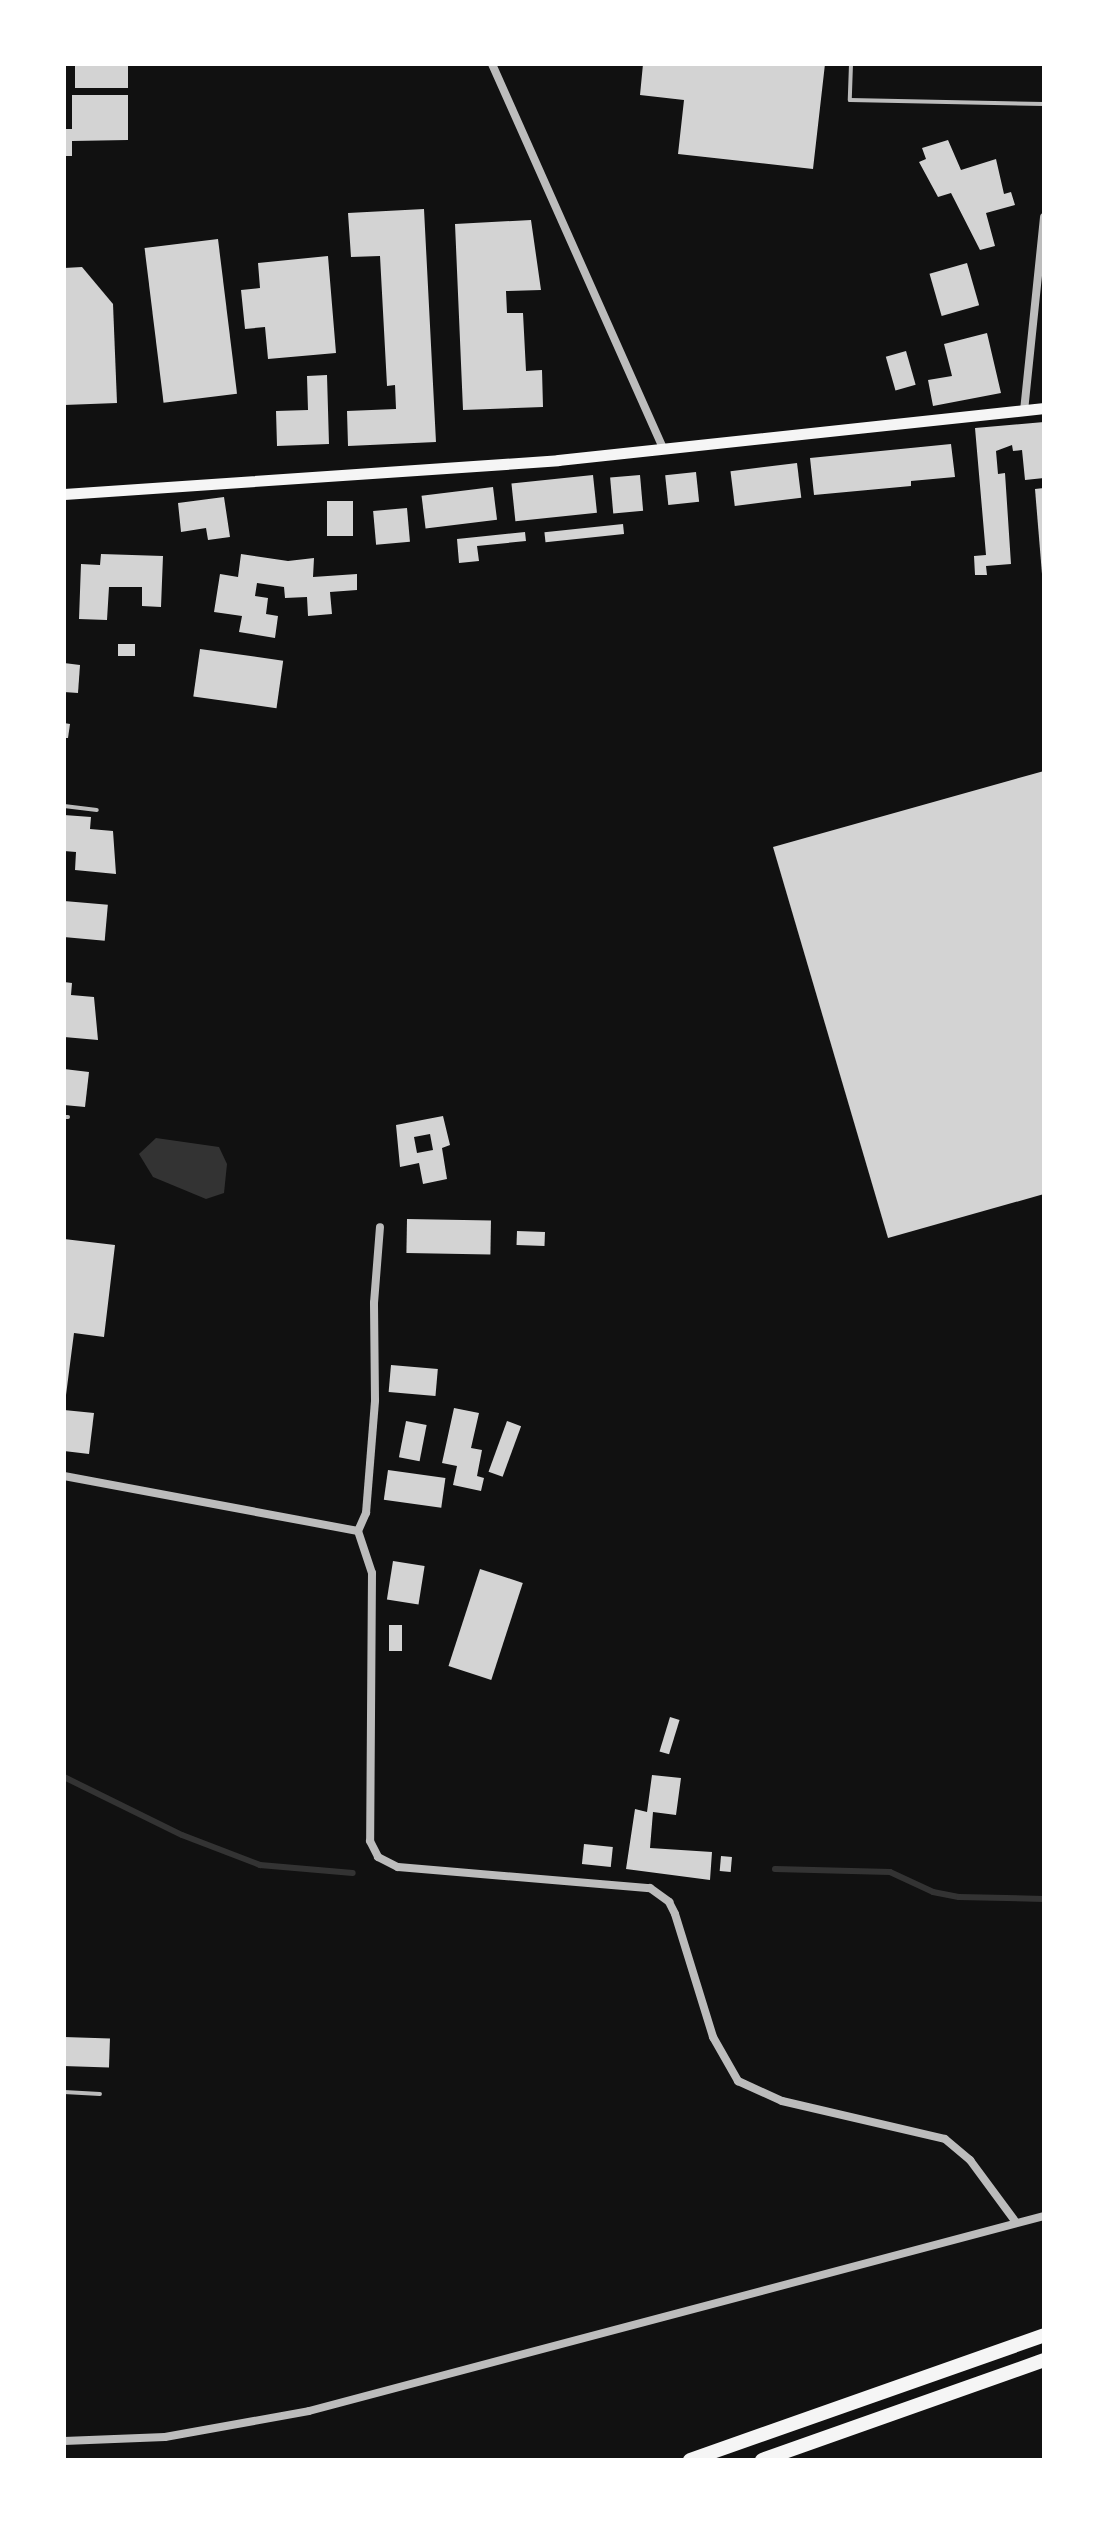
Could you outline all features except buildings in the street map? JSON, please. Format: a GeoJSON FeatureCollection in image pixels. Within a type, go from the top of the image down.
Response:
{"type":"FeatureCollection","features":[{"type":"Feature","properties":{"kind":"highway"},"geometry":{"type":"LineString","coordinates":[[690,2460],[1044,2335]]}},
{"type":"Feature","properties":{"kind":"highway"},"geometry":{"type":"LineString","coordinates":[[762,2460],[1044,2360]]}},
{"type":"Feature","properties":{"kind":"main road"},"geometry":{"type":"LineString","coordinates":[[64,494],[663,448],[1044,408]]}},
{"type":"Feature","properties":{"kind":"street"},"geometry":{"type":"LineString","coordinates":[[492,64],[663,448]]}},
{"type":"Feature","properties":{"kind":"street"},"geometry":{"type":"LineString","coordinates":[[1024,411],[1044,217]]}},
{"type":"Feature","properties":{"kind":"street"},"geometry":{"type":"LineString","coordinates":[[380,1227],[373,1428],[366,1513],[358,1531],[372,1573],[370,1841],[378,1857],[398,1867],[650,1888],[669,1902],[675,1914],[713,2037],[738,2081],[782,2101],[945,2139],[970,2160],[1015,2221]]}},
{"type":"Feature","properties":{"kind":"street"},"geometry":{"type":"LineString","coordinates":[[64,1476],[358,1531]]}},
{"type":"Feature","properties":{"kind":"street"},"geometry":{"type":"LineString","coordinates":[[64,2441],[165,2437],[309,2411],[1044,2214]]}},
{"type":"Feature","properties":{"kind":"lane"},"geometry":{"type":"LineString","coordinates":[[851,64],[850,100],[1044,104]]}},
{"type":"Feature","properties":{"kind":"lane"},"geometry":{"type":"LineString","coordinates":[[64,806],[97,810]]}},
{"type":"Feature","properties":{"kind":"lane"},"geometry":{"type":"LineString","coordinates":[[64,2092],[100,2094]]}},
{"type":"Feature","properties":{"kind":"shaded area"},"geometry":{"type":"Polygon","coordinates":[[[156,1138],[219,1147],[227,1164],[224,1193],[206,1199],[153,1177],[139,1154],[156,1138]]]}},
{"type":"Feature","properties":{"kind":"waterway"},"geometry":{"type":"LineString","coordinates":[[64,1777],[182,1835],[260,1865],[353,1873]]}},
{"type":"Feature","properties":{"kind":"waterway"},"geometry":{"type":"LineString","coordinates":[[775,1869],[890,1872],[933,1892],[959,1897],[1044,1899]]}}]}
